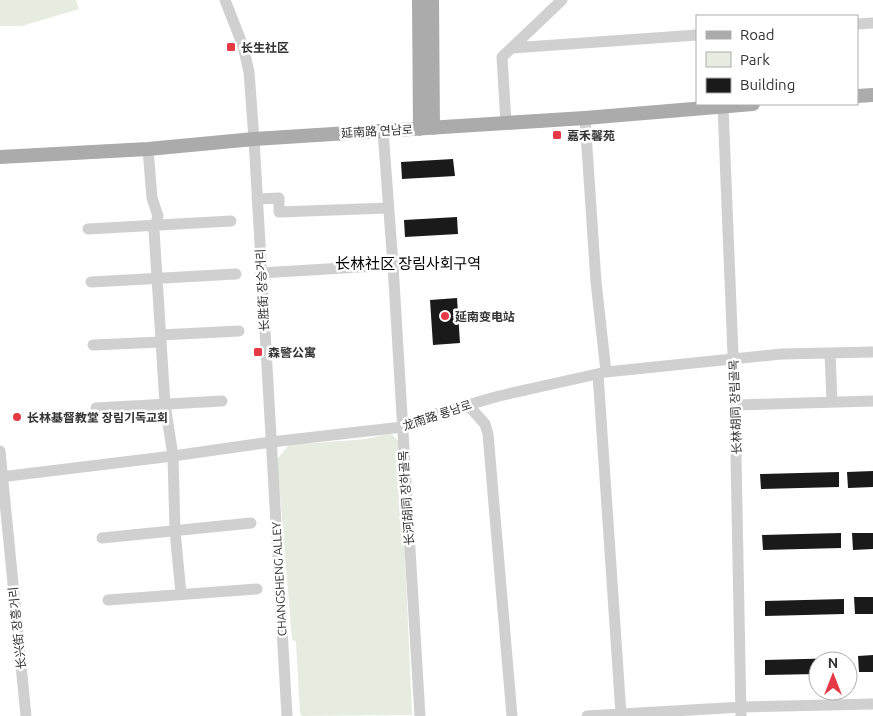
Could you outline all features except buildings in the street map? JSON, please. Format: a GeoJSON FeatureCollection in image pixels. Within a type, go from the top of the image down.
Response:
{"type":"FeatureCollection","features":[{"type":"Feature","properties":{"kind":"main road"},"geometry":{"type":"LineString","coordinates":[[419,0],[426,128]]}},
{"type":"Feature","properties":{"kind":"main road"},"geometry":{"type":"LineString","coordinates":[[426,128],[432,0]]}},
{"type":"Feature","properties":{"kind":"main road"},"geometry":{"type":"LineString","coordinates":[[858,96],[873,95]]}},
{"type":"Feature","properties":{"kind":"main road","name":"延南路 연남로"},"geometry":{"type":"LineString","coordinates":[[0,157],[148,149],[254,139],[585,118],[718,105]]}},
{"type":"Feature","properties":{"kind":"street","name":"长胜街 장승거리"},"geometry":{"type":"LineString","coordinates":[[225,0],[243,46],[249,72],[271,442]]}},
{"type":"Feature","properties":{"kind":"street"},"geometry":{"type":"LineString","coordinates":[[506,123],[502,57],[554,2]]}},
{"type":"Feature","properties":{"kind":"street"},"geometry":{"type":"LineString","coordinates":[[858,24],[873,23]]}},
{"type":"Feature","properties":{"kind":"street"},"geometry":{"type":"LineString","coordinates":[[512,48],[696,35]]}},
{"type":"Feature","properties":{"kind":"street","name":"长林胡同 장림골목"},"geometry":{"type":"LineString","coordinates":[[718,105],[736,405],[742,712]]}},
{"type":"Feature","properties":{"kind":"street"},"geometry":{"type":"LineString","coordinates":[[585,118],[602,373],[621,714]]}},
{"type":"Feature","properties":{"kind":"street","name":"长河胡同 장하골목"},"geometry":{"type":"LineString","coordinates":[[383,130],[420,716]]}},
{"type":"Feature","properties":{"kind":"street"},"geometry":{"type":"LineString","coordinates":[[148,149],[152,198],[158,216],[155,225],[157,278],[165,404],[173,456],[175,531],[181,594]]}},
{"type":"Feature","properties":{"kind":"street"},"geometry":{"type":"LineString","coordinates":[[258,199],[279,198],[280,212],[388,208]]}},
{"type":"Feature","properties":{"kind":"street"},"geometry":{"type":"LineString","coordinates":[[88,229],[231,221]]}},
{"type":"Feature","properties":{"kind":"street"},"geometry":{"type":"LineString","coordinates":[[262,273],[393,265]]}},
{"type":"Feature","properties":{"kind":"street"},"geometry":{"type":"LineString","coordinates":[[91,282],[236,274]]}},
{"type":"Feature","properties":{"kind":"street"},"geometry":{"type":"LineString","coordinates":[[93,345],[239,331]]}},
{"type":"Feature","properties":{"kind":"street","name":"龙南路 룡남로"},"geometry":{"type":"LineString","coordinates":[[1,477],[402,427],[429,416],[499,396],[602,373],[782,354],[873,352]]}},
{"type":"Feature","properties":{"kind":"street"},"geometry":{"type":"LineString","coordinates":[[830,353],[832,402]]}},
{"type":"Feature","properties":{"kind":"street"},"geometry":{"type":"LineString","coordinates":[[96,408],[222,401]]}},
{"type":"Feature","properties":{"kind":"street"},"geometry":{"type":"LineString","coordinates":[[736,405],[873,401]]}},
{"type":"Feature","properties":{"kind":"street"},"geometry":{"type":"LineString","coordinates":[[468,405],[485,424],[488,434],[512,716]]}},
{"type":"Feature","properties":{"kind":"street","name":"CHANGSHENG ALLEY"},"geometry":{"type":"LineString","coordinates":[[271,442],[287,716]]}},
{"type":"Feature","properties":{"kind":"street","name":"长兴街 장흥거리"},"geometry":{"type":"LineString","coordinates":[[0,451],[1,477],[26,716]]}},
{"type":"Feature","properties":{"kind":"street"},"geometry":{"type":"LineString","coordinates":[[102,538],[251,523]]}},
{"type":"Feature","properties":{"kind":"street"},"geometry":{"type":"LineString","coordinates":[[108,600],[257,588]]}},
{"type":"Feature","properties":{"kind":"street"},"geometry":{"type":"LineString","coordinates":[[587,716],[742,712],[873,704]]}},
{"type":"Feature","properties":{"kind":"green space"},"geometry":{"type":"Polygon","coordinates":[[[0,0],[76,0],[79,9],[22,26],[0,26],[0,0]]]}},
{"type":"Feature","properties":{"kind":"green space"},"geometry":{"type":"Polygon","coordinates":[[[390,433],[400,442],[412,715],[302,716],[300,713],[296,642],[292,639],[277,459],[289,445],[367,439],[390,433]]]}},
{"type":"Feature","properties":{"kind":"place","name":"长生社区"},"geometry":{"type":"Point","coordinates":[231,47]}},
{"type":"Feature","properties":{"kind":"place","name":"嘉禾馨苑"},"geometry":{"type":"Point","coordinates":[557,135]}},
{"type":"Feature","properties":{"kind":"place","name":"延南变电站"},"geometry":{"type":"Point","coordinates":[445,316]}},
{"type":"Feature","properties":{"kind":"place","name":"森警公寓"},"geometry":{"type":"Point","coordinates":[258,352]}},
{"type":"Feature","properties":{"kind":"place","name":"长林基督教堂 장림기독교회"},"geometry":{"type":"Point","coordinates":[17,417]}},
{"type":"Feature","properties":{"kind":"district","name":"长林社区 장림사회구역"},"geometry":{"type":"Point","coordinates":[408,263]}}]}
